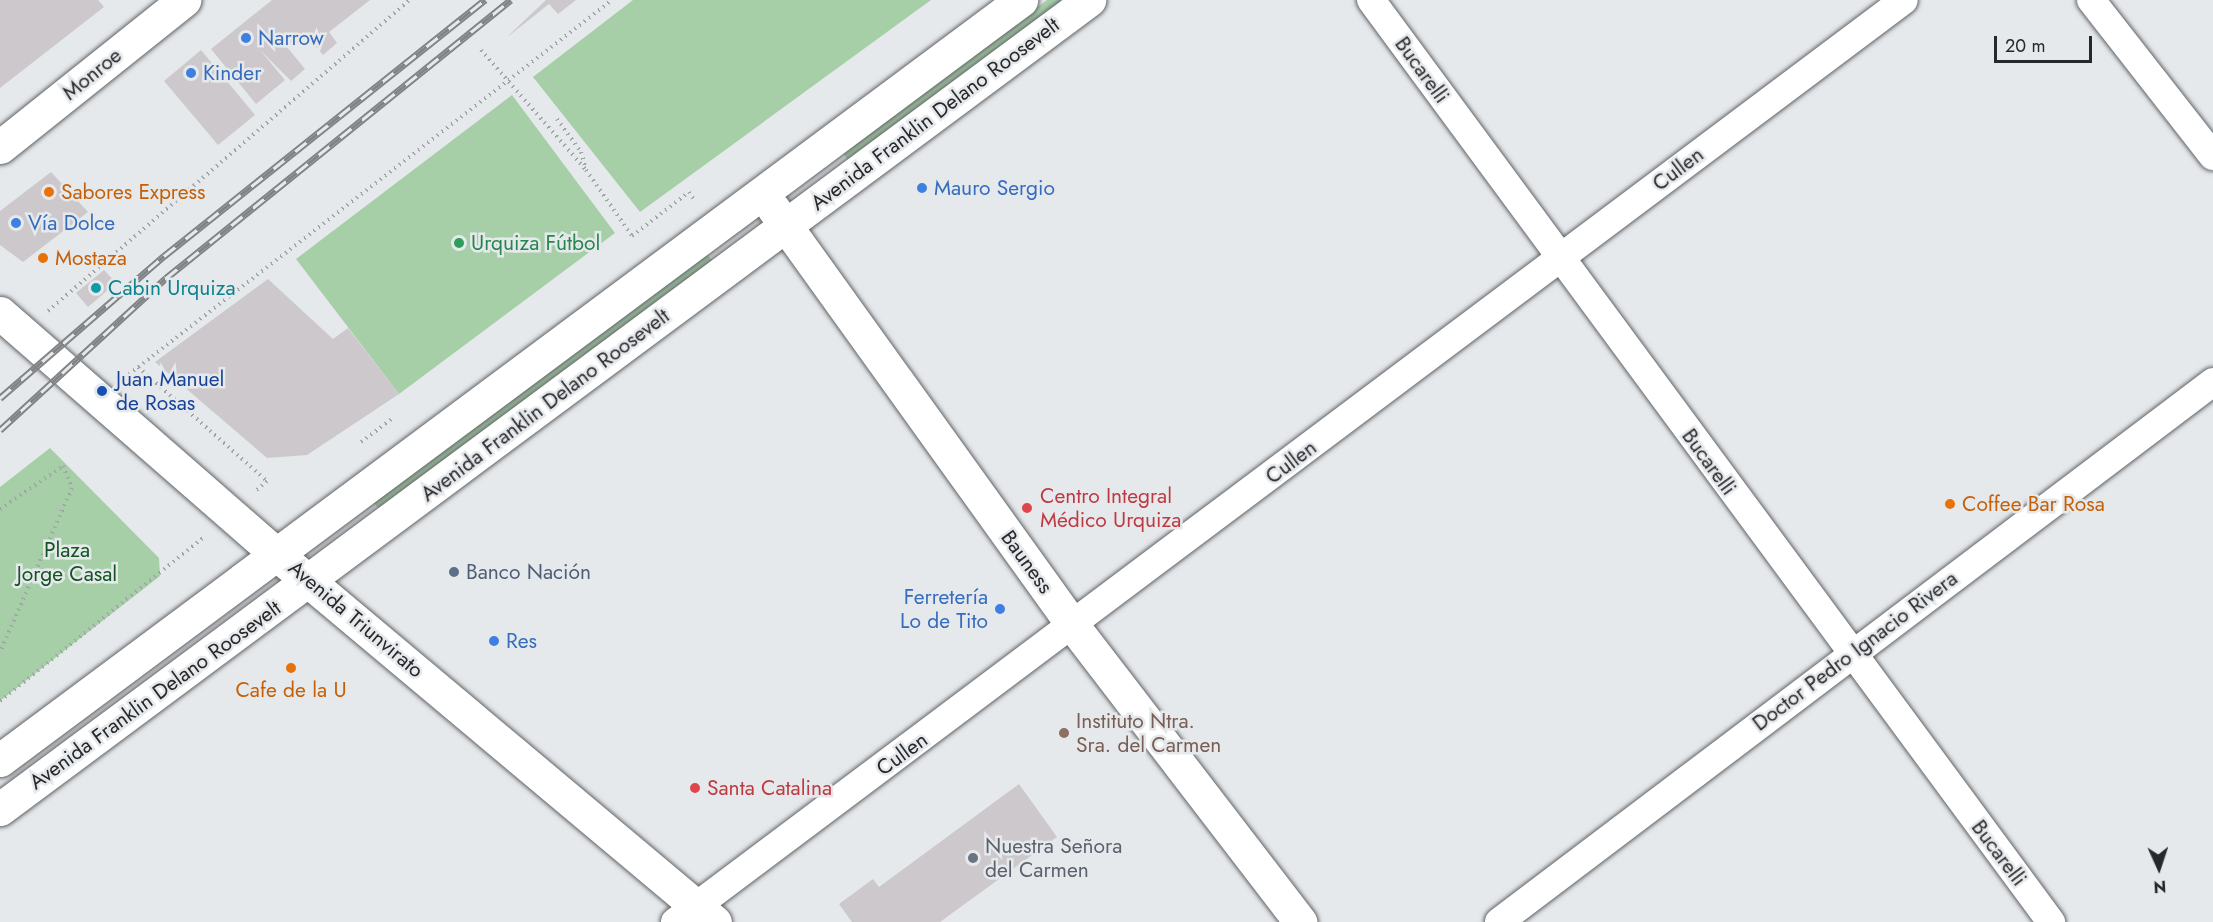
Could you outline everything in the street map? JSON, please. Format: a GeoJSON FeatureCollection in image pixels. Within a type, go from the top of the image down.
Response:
{"type":"FeatureCollection","features":[{"type":"Feature","properties":{"kind":"street","name":"Monroe"},"geometry":{"type":"LineString","coordinates":[[0,147],[184,0]]}},
{"type":"Feature","properties":{"kind":"street","name":"Avenida Franklin Delano Roosevelt"},"geometry":{"type":"LineString","coordinates":[[0,760],[275,553],[763,194],[1021,0]]}},
{"type":"Feature","properties":{"kind":"street","name":"Avenida Franklin Delano Roosevelt"},"geometry":{"type":"LineString","coordinates":[[0,809],[1089,0]]}},
{"type":"Feature","properties":{"kind":"street","name":"Bucarelli"},"geometry":{"type":"LineString","coordinates":[[1371,0],[1850,654],[2050,922]]}},
{"type":"Feature","properties":{"kind":"street","name":"Cullen"},"geometry":{"type":"LineString","coordinates":[[695,917],[1560,258],[1904,0]]}},
{"type":"Feature","properties":{"kind":"street"},"geometry":{"type":"LineString","coordinates":[[2091,0],[2213,156]]}},
{"type":"Feature","properties":{"kind":"street","name":"Bauness"},"geometry":{"type":"LineString","coordinates":[[763,194],[1074,627],[1300,922]]}},
{"type":"Feature","properties":{"kind":"street","name":"Avenida Triunvirato"},"geometry":{"type":"LineString","coordinates":[[11,323],[275,553],[310,580],[695,917]]}},
{"type":"Feature","properties":{"kind":"street","name":"Doctor Pedro Ignacio Rivera"},"geometry":{"type":"LineString","coordinates":[[1499,922],[1850,654],[2213,382]]}},
{"type":"Feature","properties":{"kind":"path"},"geometry":{"type":"LineString","coordinates":[[11,323],[409,0]]}},
{"type":"Feature","properties":{"kind":"path"},"geometry":{"type":"LineString","coordinates":[[97,399],[612,0]]}},
{"type":"Feature","properties":{"kind":"path"},"geometry":{"type":"LineString","coordinates":[[482,50],[512,79],[586,170],[632,236],[689,192],[713,230]]}},
{"type":"Feature","properties":{"kind":"path"},"geometry":{"type":"LineString","coordinates":[[557,119],[581,152],[586,170]]}},
{"type":"Feature","properties":{"kind":"path"},"geometry":{"type":"LineString","coordinates":[[0,701],[230,514],[267,481],[138,367]]}},
{"type":"Feature","properties":{"kind":"path"},"geometry":{"type":"LineString","coordinates":[[361,442],[392,419]]}},
{"type":"Feature","properties":{"kind":"path"},"geometry":{"type":"LineString","coordinates":[[0,509],[63,466],[72,488],[0,652]]}},
{"type":"Feature","properties":{"kind":"green space","name":"Urquiza Fútbol"},"geometry":{"type":"Polygon","coordinates":[[[633,0],[931,0],[640,212],[533,77],[633,0]]]}},
{"type":"Feature","properties":{"kind":"green space"},"geometry":{"type":"Polygon","coordinates":[[[1047,0],[1066,0],[849,162],[842,151],[1047,0]]]}},
{"type":"Feature","properties":{"kind":"green space","name":"Urquiza Fútbol"},"geometry":{"type":"Polygon","coordinates":[[[512,95],[615,233],[399,394],[296,259],[512,95]]]}},
{"type":"Feature","properties":{"kind":"green space"},"geometry":{"type":"Polygon","coordinates":[[[706,253],[713,262],[381,511],[373,502],[706,253]]]}},
{"type":"Feature","properties":{"kind":"green space","name":"Plaza Jorge Casal"},"geometry":{"type":"Polygon","coordinates":[[[50,448],[159,558],[160,576],[0,701],[0,487],[50,448]]]}},
{"type":"Feature","properties":{"kind":"building"},"geometry":{"type":"Polygon","coordinates":[[[0,0],[98,0],[104,7],[0,88],[0,0]]]}},
{"type":"Feature","properties":{"kind":"building"},"geometry":{"type":"Polygon","coordinates":[[[272,0],[370,0],[329,32],[337,43],[323,55],[304,32],[287,47],[305,69],[291,81],[260,50],[285,80],[256,104],[211,49],[272,0]]]}},
{"type":"Feature","properties":{"kind":"building"},"geometry":{"type":"Polygon","coordinates":[[[546,0],[576,0],[558,14],[549,4],[506,38],[546,0]]]}},
{"type":"Feature","properties":{"kind":"building"},"geometry":{"type":"Polygon","coordinates":[[[201,50],[255,115],[218,145],[164,81],[201,50]]]}},
{"type":"Feature","properties":{"kind":"building"},"geometry":{"type":"Polygon","coordinates":[[[51,172],[88,212],[23,262],[0,245],[0,211],[51,172]]]}},
{"type":"Feature","properties":{"kind":"building","name":"Cabin Urquiza"},"geometry":{"type":"Polygon","coordinates":[[[104,270],[116,283],[88,307],[76,293],[104,270]]]}},
{"type":"Feature","properties":{"kind":"building"},"geometry":{"type":"Polygon","coordinates":[[[268,279],[333,339],[348,328],[399,394],[307,455],[267,458],[155,362],[268,279]]]}},
{"type":"Feature","properties":{"kind":"building","name":"Nuestra Señora del Carmen"},"geometry":{"type":"Polygon","coordinates":[[[1019,784],[1057,837],[940,922],[852,922],[839,904],[873,879],[879,887],[1019,784]]]}},
{"type":"Feature","properties":{"kind":"railway"},"geometry":{"type":"LineString","coordinates":[[0,398],[164,256],[485,0]]}},
{"type":"Feature","properties":{"kind":"railway"},"geometry":{"type":"LineString","coordinates":[[0,430],[166,278],[511,0]]}},
{"type":"Feature","properties":{"kind":"place","name":"Narrow"},"geometry":{"type":"Point","coordinates":[246,38]}},
{"type":"Feature","properties":{"kind":"place","name":"Kinder"},"geometry":{"type":"Point","coordinates":[191,73]}},
{"type":"Feature","properties":{"kind":"place","name":"Mauro Sergio"},"geometry":{"type":"Point","coordinates":[922,188]}},
{"type":"Feature","properties":{"kind":"place","name":"Sabores Express"},"geometry":{"type":"Point","coordinates":[49,192]}},
{"type":"Feature","properties":{"kind":"place","name":"Vía Dolce"},"geometry":{"type":"Point","coordinates":[16,223]}},
{"type":"Feature","properties":{"kind":"place","name":"Urquiza Fútbol"},"geometry":{"type":"Point","coordinates":[459,243]}},
{"type":"Feature","properties":{"kind":"place","name":"Mostaza"},"geometry":{"type":"Point","coordinates":[43,258]}},
{"type":"Feature","properties":{"kind":"place","name":"Cabin Urquiza"},"geometry":{"type":"Point","coordinates":[96,288]}},
{"type":"Feature","properties":{"kind":"place","name":"Juan Manuel de Rosas"},"geometry":{"type":"Point","coordinates":[102,391]}},
{"type":"Feature","properties":{"kind":"place","name":"Coffee Bar Rosa"},"geometry":{"type":"Point","coordinates":[1950,504]}},
{"type":"Feature","properties":{"kind":"place","name":"Centro Integral Médico Urquiza"},"geometry":{"type":"Point","coordinates":[1027,508]}},
{"type":"Feature","properties":{"kind":"place","name":"Banco Nación"},"geometry":{"type":"Point","coordinates":[454,572]}},
{"type":"Feature","properties":{"kind":"place","name":"Ferretería Lo de Tito"},"geometry":{"type":"Point","coordinates":[1000,609]}},
{"type":"Feature","properties":{"kind":"place","name":"Res"},"geometry":{"type":"Point","coordinates":[494,641]}},
{"type":"Feature","properties":{"kind":"place","name":"Cafe de la U"},"geometry":{"type":"Point","coordinates":[291,668]}},
{"type":"Feature","properties":{"kind":"place","name":"Instituto Ntra. Sra. del Carmen"},"geometry":{"type":"Point","coordinates":[1064,733]}},
{"type":"Feature","properties":{"kind":"place","name":"Santa Catalina"},"geometry":{"type":"Point","coordinates":[695,788]}},
{"type":"Feature","properties":{"kind":"place","name":"Nuestra Señora del Carmen"},"geometry":{"type":"Point","coordinates":[973,858]}}]}
